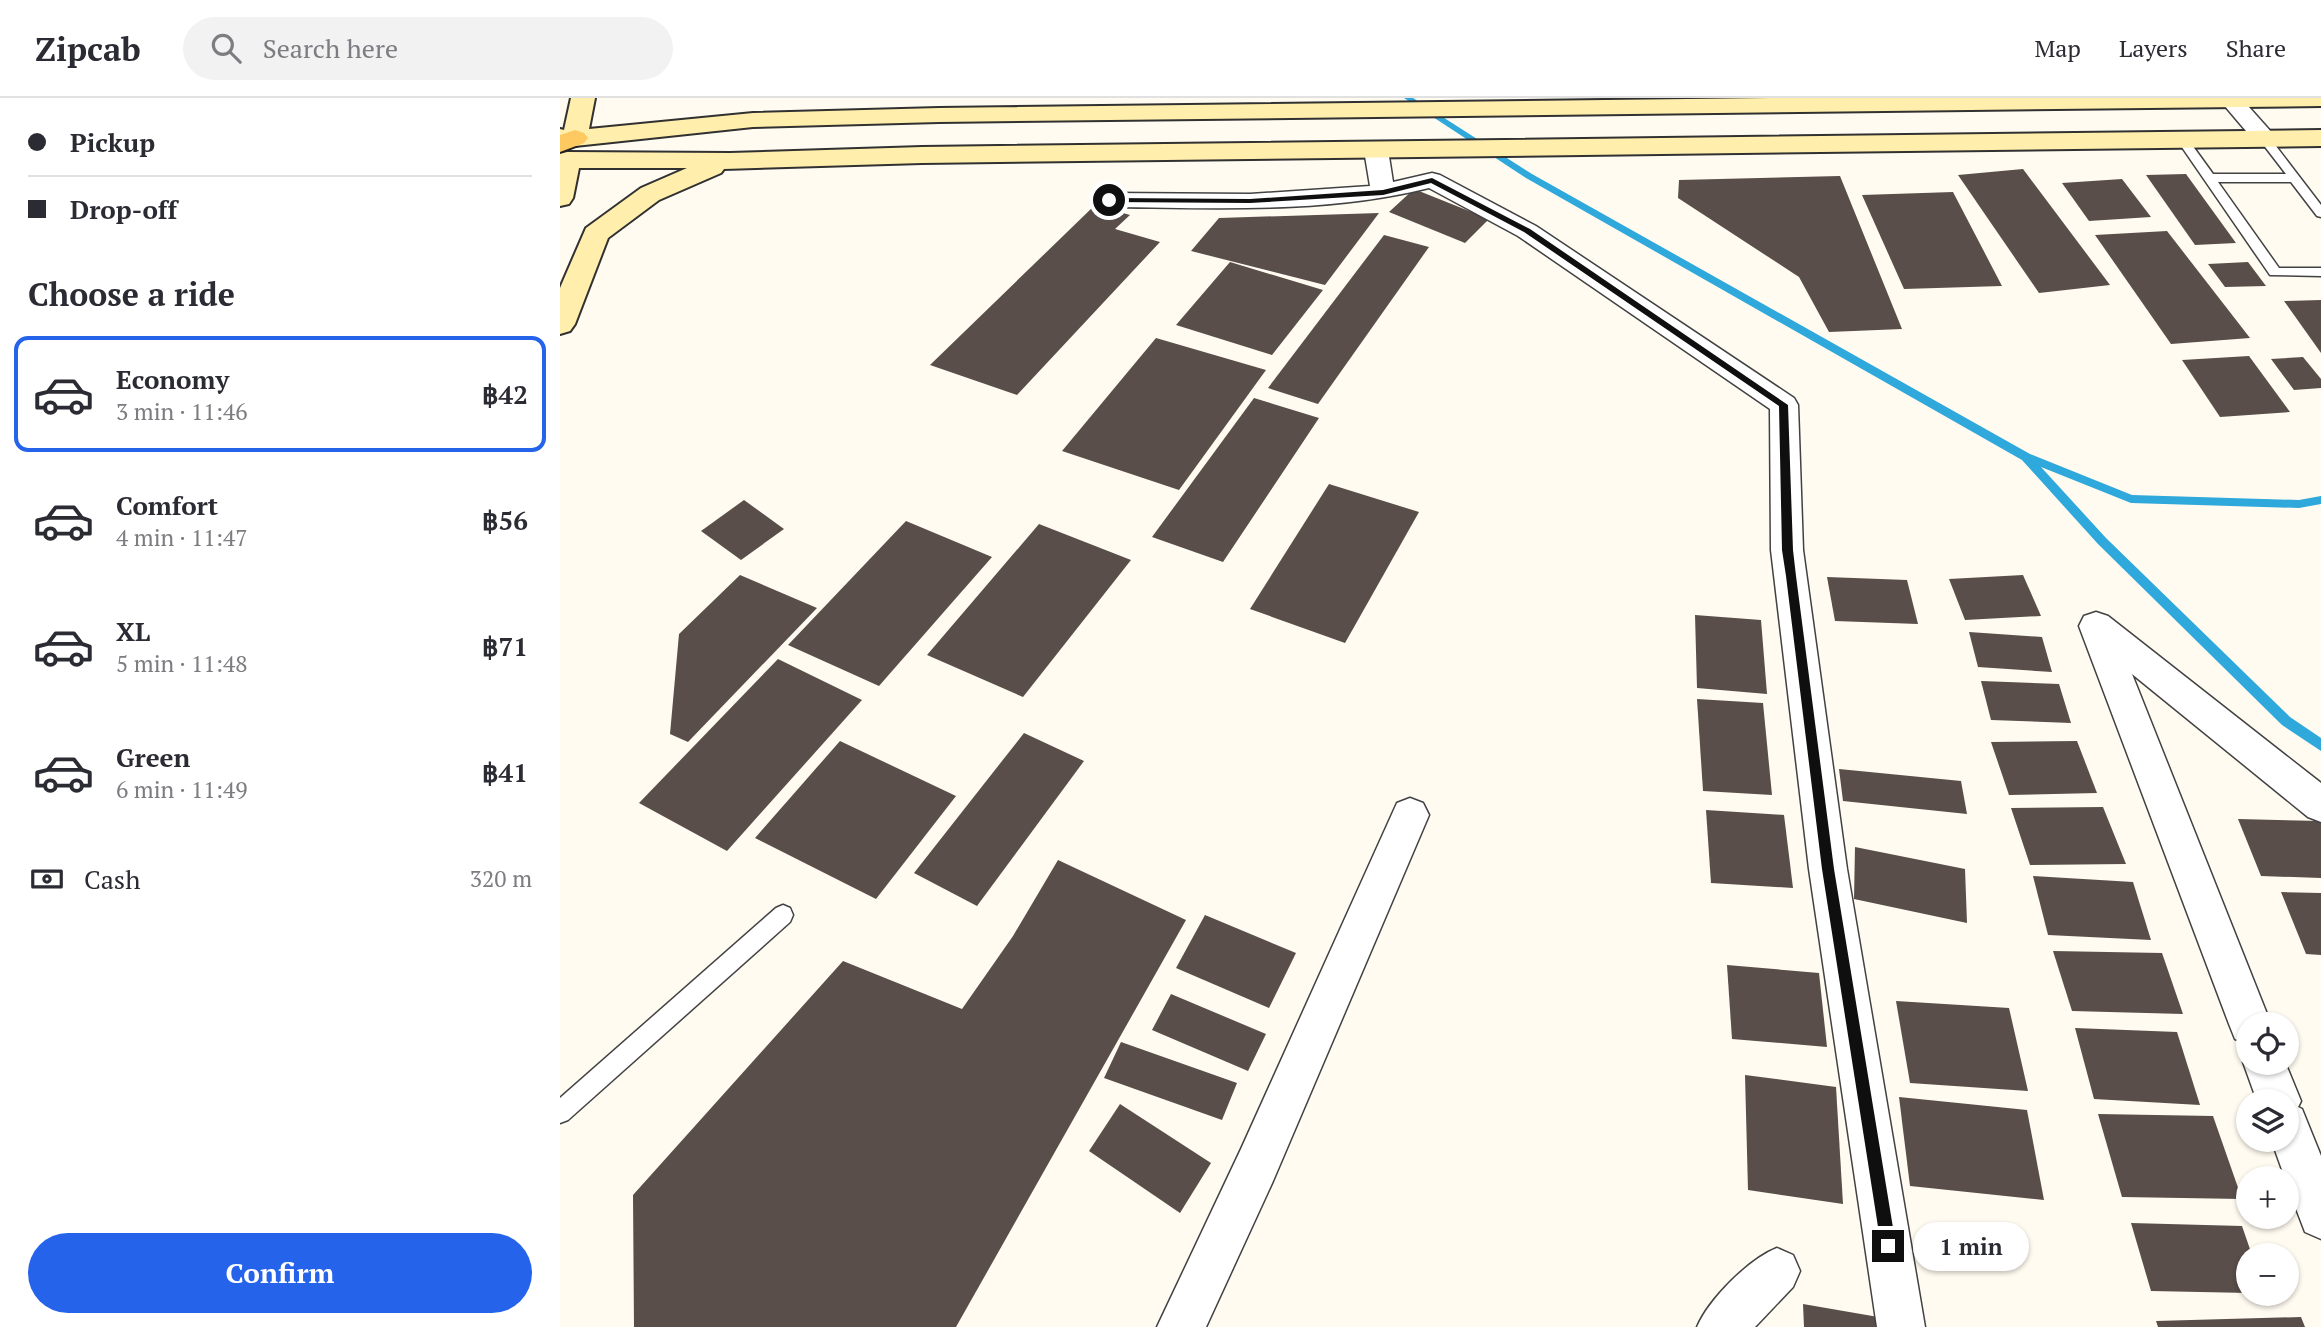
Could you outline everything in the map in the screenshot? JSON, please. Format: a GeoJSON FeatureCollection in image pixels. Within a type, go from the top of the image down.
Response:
{"type":"FeatureCollection","features":[{"type":"Feature","properties":{"kind":"main road"},"geometry":{"type":"LineString","coordinates":[[560,198],[565,148],[583,98]]}},
{"type":"Feature","properties":{"kind":"main road"},"geometry":{"type":"LineString","coordinates":[[565,148],[753,120],[939,115],[1597,108],[1633,103],[2321,99]]}},
{"type":"Feature","properties":{"kind":"main road"},"geometry":{"type":"LineString","coordinates":[[701,104],[753,120]]}},
{"type":"Feature","properties":{"kind":"main road"},"geometry":{"type":"LineString","coordinates":[[565,148],[730,161],[922,155],[2321,138]]}},
{"type":"Feature","properties":{"kind":"main road"},"geometry":{"type":"LineString","coordinates":[[560,324],[596,234],[650,194],[694,173],[730,161]]}},
{"type":"Feature","properties":{"kind":"street"},"geometry":{"type":"LineString","coordinates":[[2230,99],[2265,139]]}},
{"type":"Feature","properties":{"kind":"street"},"geometry":{"type":"LineString","coordinates":[[1383,192],[1386,149]]}},
{"type":"Feature","properties":{"kind":"street"},"geometry":{"type":"LineString","coordinates":[[1109,200],[1250,201],[1383,192],[1432,180],[1527,231],[1783,405],[1787,550],[1818,789],[1901,1327]]}},
{"type":"Feature","properties":{"kind":"street"},"geometry":{"type":"LineString","coordinates":[[2245,1012],[2096,626],[2321,805]]}},
{"type":"Feature","properties":{"kind":"street"},"geometry":{"type":"LineString","coordinates":[[1181,1327],[1262,1152],[1410,815]]}},
{"type":"Feature","properties":{"kind":"street"},"geometry":{"type":"LineString","coordinates":[[2297,1152],[2321,1216]]}},
{"type":"Feature","properties":{"kind":"street"},"geometry":{"type":"LineString","coordinates":[[1721,1327],[1777,1271]]}},
{"type":"Feature","properties":{"kind":"lane"},"geometry":{"type":"LineString","coordinates":[[2265,139],[2321,212]]}},
{"type":"Feature","properties":{"kind":"lane"},"geometry":{"type":"LineString","coordinates":[[2183,140],[2275,272],[2321,272]]}},
{"type":"Feature","properties":{"kind":"lane"},"geometry":{"type":"LineString","coordinates":[[2210,178],[2295,178]]}},
{"type":"Feature","properties":{"kind":"lane"},"geometry":{"type":"LineString","coordinates":[[560,1112],[783,915]]}},
{"type":"Feature","properties":{"kind":"building"},"geometry":{"type":"Polygon","coordinates":[[[2023,169],[2110,285],[2039,293],[1958,175],[2023,169]]]}},
{"type":"Feature","properties":{"kind":"building"},"geometry":{"type":"Polygon","coordinates":[[[2186,174],[2236,243],[2195,245],[2146,175],[2186,174]]]}},
{"type":"Feature","properties":{"kind":"building"},"geometry":{"type":"Polygon","coordinates":[[[1840,176],[1902,329],[1829,332],[1799,277],[1678,198],[1679,180],[1840,176]]]}},
{"type":"Feature","properties":{"kind":"building"},"geometry":{"type":"Polygon","coordinates":[[[2122,179],[2151,217],[2089,221],[2062,183],[2122,179]]]}},
{"type":"Feature","properties":{"kind":"building"},"geometry":{"type":"Polygon","coordinates":[[[1414,189],[1489,219],[1465,243],[1389,212],[1414,189]]]}},
{"type":"Feature","properties":{"kind":"building"},"geometry":{"type":"Polygon","coordinates":[[[1953,192],[2002,286],[1904,289],[1862,195],[1953,192]]]}},
{"type":"Feature","properties":{"kind":"building"},"geometry":{"type":"Polygon","coordinates":[[[1095,205],[1130,215],[1115,229],[1160,242],[1017,395],[930,365],[1095,205]]]}},
{"type":"Feature","properties":{"kind":"building"},"geometry":{"type":"Polygon","coordinates":[[[1379,213],[1325,285],[1191,251],[1219,218],[1379,213]]]}},
{"type":"Feature","properties":{"kind":"building"},"geometry":{"type":"Polygon","coordinates":[[[2167,231],[2250,338],[2171,344],[2095,235],[2167,231]]]}},
{"type":"Feature","properties":{"kind":"building"},"geometry":{"type":"Polygon","coordinates":[[[1384,235],[1429,247],[1318,404],[1268,388],[1384,235]]]}},
{"type":"Feature","properties":{"kind":"building"},"geometry":{"type":"Polygon","coordinates":[[[1230,262],[1323,290],[1272,355],[1176,325],[1230,262]]]}},
{"type":"Feature","properties":{"kind":"building"},"geometry":{"type":"Polygon","coordinates":[[[2248,262],[2266,286],[2225,287],[2208,264],[2248,262]]]}},
{"type":"Feature","properties":{"kind":"building"},"geometry":{"type":"Polygon","coordinates":[[[2321,300],[2321,353],[2284,301],[2321,300]]]}},
{"type":"Feature","properties":{"kind":"building"},"geometry":{"type":"Polygon","coordinates":[[[1156,338],[1266,370],[1179,490],[1062,451],[1156,338]]]}},
{"type":"Feature","properties":{"kind":"building"},"geometry":{"type":"Polygon","coordinates":[[[2249,356],[2290,412],[2220,417],[2182,360],[2249,356]]]}},
{"type":"Feature","properties":{"kind":"building"},"geometry":{"type":"Polygon","coordinates":[[[2303,357],[2321,379],[2321,388],[2294,390],[2271,359],[2303,357]]]}},
{"type":"Feature","properties":{"kind":"building"},"geometry":{"type":"Polygon","coordinates":[[[1254,398],[1319,418],[1223,562],[1152,537],[1254,398]]]}},
{"type":"Feature","properties":{"kind":"building"},"geometry":{"type":"Polygon","coordinates":[[[1329,484],[1419,512],[1345,643],[1250,609],[1329,484]]]}},
{"type":"Feature","properties":{"kind":"building"},"geometry":{"type":"Polygon","coordinates":[[[744,500],[784,529],[741,560],[701,531],[744,500]]]}},
{"type":"Feature","properties":{"kind":"building"},"geometry":{"type":"Polygon","coordinates":[[[906,521],[992,557],[879,686],[788,645],[906,521]]]}},
{"type":"Feature","properties":{"kind":"building"},"geometry":{"type":"Polygon","coordinates":[[[1039,524],[1131,560],[1023,697],[927,655],[1039,524]]]}},
{"type":"Feature","properties":{"kind":"building"},"geometry":{"type":"Polygon","coordinates":[[[740,575],[817,608],[688,742],[670,734],[679,634],[740,575]]]}},
{"type":"Feature","properties":{"kind":"building"},"geometry":{"type":"Polygon","coordinates":[[[2023,575],[2041,616],[1965,620],[1949,579],[2023,575]]]}},
{"type":"Feature","properties":{"kind":"building"},"geometry":{"type":"Polygon","coordinates":[[[1827,577],[1907,580],[1918,624],[1835,621],[1827,577]]]}},
{"type":"Feature","properties":{"kind":"building"},"geometry":{"type":"Polygon","coordinates":[[[1695,615],[1761,620],[1767,694],[1697,688],[1695,615]]]}},
{"type":"Feature","properties":{"kind":"building"},"geometry":{"type":"Polygon","coordinates":[[[1969,632],[2042,637],[2052,672],[1978,667],[1969,632]]]}},
{"type":"Feature","properties":{"kind":"building"},"geometry":{"type":"Polygon","coordinates":[[[778,659],[862,700],[727,851],[639,803],[778,659]]]}},
{"type":"Feature","properties":{"kind":"building"},"geometry":{"type":"Polygon","coordinates":[[[1981,681],[2059,684],[2071,723],[1991,720],[1981,681]]]}},
{"type":"Feature","properties":{"kind":"building"},"geometry":{"type":"Polygon","coordinates":[[[1697,699],[1763,703],[1772,795],[1703,791],[1697,699]]]}},
{"type":"Feature","properties":{"kind":"building"},"geometry":{"type":"Polygon","coordinates":[[[1024,733],[1084,761],[977,906],[914,873],[1024,733]]]}},
{"type":"Feature","properties":{"kind":"building"},"geometry":{"type":"Polygon","coordinates":[[[840,741],[956,796],[876,899],[755,838],[840,741]]]}},
{"type":"Feature","properties":{"kind":"building"},"geometry":{"type":"Polygon","coordinates":[[[2077,741],[2097,793],[2009,795],[1991,742],[2077,741]]]}},
{"type":"Feature","properties":{"kind":"building"},"geometry":{"type":"Polygon","coordinates":[[[1839,769],[1961,781],[1967,814],[1843,801],[1839,769]]]}},
{"type":"Feature","properties":{"kind":"building"},"geometry":{"type":"Polygon","coordinates":[[[2103,807],[2126,864],[2030,865],[2011,808],[2103,807]]]}},
{"type":"Feature","properties":{"kind":"building"},"geometry":{"type":"Polygon","coordinates":[[[1706,810],[1784,815],[1793,888],[1711,883],[1706,810]]]}},
{"type":"Feature","properties":{"kind":"building"},"geometry":{"type":"Polygon","coordinates":[[[2238,819],[2321,821],[2321,878],[2261,876],[2238,819]]]}},
{"type":"Feature","properties":{"kind":"building"},"geometry":{"type":"Polygon","coordinates":[[[1855,847],[1965,869],[1967,923],[1854,899],[1855,847]]]}},
{"type":"Feature","properties":{"kind":"building"},"geometry":{"type":"Polygon","coordinates":[[[1058,860],[1186,920],[956,1327],[634,1327],[633,1195],[843,961],[962,1009],[1013,936],[1058,860]]]}},
{"type":"Feature","properties":{"kind":"building"},"geometry":{"type":"Polygon","coordinates":[[[2033,876],[2133,882],[2151,940],[2048,935],[2033,876]]]}},
{"type":"Feature","properties":{"kind":"building"},"geometry":{"type":"Polygon","coordinates":[[[2281,892],[2321,893],[2321,955],[2306,954],[2281,892]]]}},
{"type":"Feature","properties":{"kind":"building"},"geometry":{"type":"Polygon","coordinates":[[[1205,915],[1296,953],[1269,1008],[1176,968],[1205,915]]]}},
{"type":"Feature","properties":{"kind":"building"},"geometry":{"type":"Polygon","coordinates":[[[2053,951],[2162,953],[2183,1014],[2072,1011],[2053,951]]]}},
{"type":"Feature","properties":{"kind":"building"},"geometry":{"type":"Polygon","coordinates":[[[1727,965],[1819,973],[1827,1047],[1732,1039],[1727,965]]]}},
{"type":"Feature","properties":{"kind":"building"},"geometry":{"type":"Polygon","coordinates":[[[1171,994],[1266,1034],[1248,1071],[1152,1030],[1171,994]]]}},
{"type":"Feature","properties":{"kind":"building"},"geometry":{"type":"Polygon","coordinates":[[[1896,1001],[2009,1008],[2028,1091],[1910,1083],[1896,1001]]]}},
{"type":"Feature","properties":{"kind":"building"},"geometry":{"type":"Polygon","coordinates":[[[2075,1028],[2177,1032],[2200,1105],[2094,1099],[2075,1028]]]}},
{"type":"Feature","properties":{"kind":"building"},"geometry":{"type":"Polygon","coordinates":[[[1121,1042],[1237,1083],[1222,1120],[1104,1078],[1121,1042]]]}},
{"type":"Feature","properties":{"kind":"building"},"geometry":{"type":"Polygon","coordinates":[[[1745,1075],[1836,1087],[1843,1204],[1748,1190],[1745,1075]]]}},
{"type":"Feature","properties":{"kind":"building"},"geometry":{"type":"Polygon","coordinates":[[[1899,1097],[2027,1110],[2044,1200],[1910,1186],[1899,1097]]]}},
{"type":"Feature","properties":{"kind":"building"},"geometry":{"type":"Polygon","coordinates":[[[1120,1104],[1211,1163],[1180,1213],[1089,1151],[1120,1104]]]}},
{"type":"Feature","properties":{"kind":"building"},"geometry":{"type":"Polygon","coordinates":[[[2098,1114],[2213,1116],[2236,1182],[2236,1199],[2122,1197],[2098,1114]]]}},
{"type":"Feature","properties":{"kind":"building"},"geometry":{"type":"Polygon","coordinates":[[[2131,1223],[2236,1226],[2236,1229],[2243,1229],[2248,1243],[2236,1243],[2236,1293],[2151,1291],[2131,1223]]]}},
{"type":"Feature","properties":{"kind":"building"},"geometry":{"type":"Polygon","coordinates":[[[1803,1304],[1884,1318],[1884,1327],[1804,1327],[1803,1304]]]}},
{"type":"Feature","properties":{"kind":"building"},"geometry":{"type":"Polygon","coordinates":[[[2301,1317],[2305,1327],[2158,1327],[2156,1321],[2301,1317]]]}},
{"type":"Feature","properties":{"kind":"waterway"},"geometry":{"type":"LineString","coordinates":[[1408,98],[1529,176],[2026,457],[2102,541],[2286,721],[2321,745]]}},
{"type":"Feature","properties":{"kind":"waterway"},"geometry":{"type":"LineString","coordinates":[[2029,458],[2131,499],[2299,504],[2321,500]]}},
{"type":"Feature","properties":{"kind":"route"},"geometry":{"type":"LineString","coordinates":[[1109,200],[1250,201],[1383,192],[1432,180],[1527,231],[1783,405],[1787,550],[1828,869],[1888,1246]]}}]}
